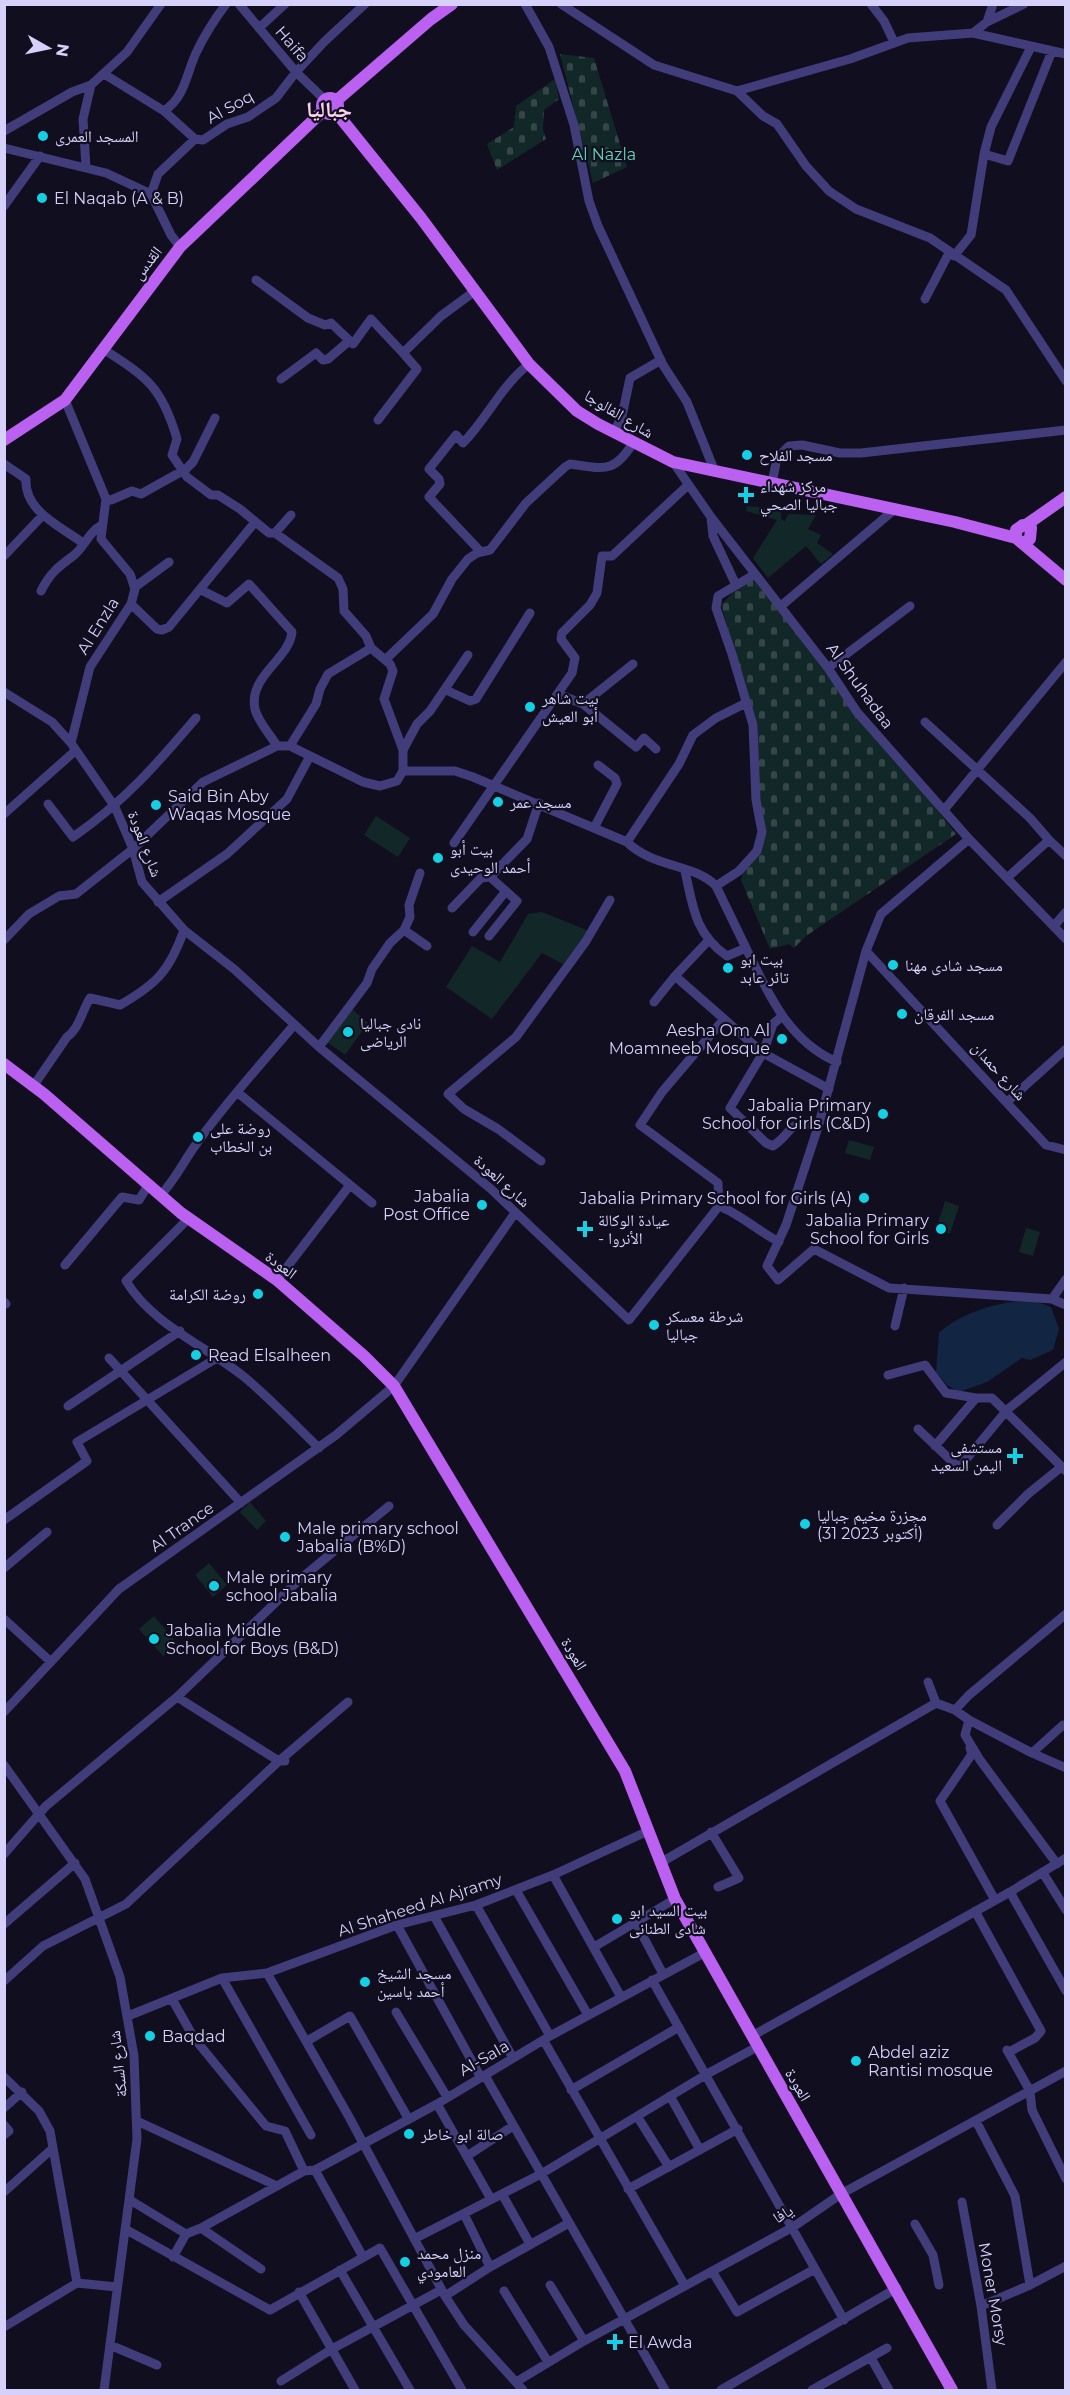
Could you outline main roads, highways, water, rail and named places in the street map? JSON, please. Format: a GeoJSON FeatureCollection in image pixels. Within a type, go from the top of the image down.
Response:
{"type":"FeatureCollection","features":[{"type":"Feature","properties":{"kind":"main road","name":"القدس"},"geometry":{"type":"LineString","coordinates":[[4,440],[65,400],[180,246],[330,105],[431,19],[452,4]]}},
{"type":"Feature","properties":{"kind":"main road","name":"شارع الفالوجا"},"geometry":{"type":"LineString","coordinates":[[330,105],[421,218],[529,364],[577,411],[633,443],[673,462],[895,509],[1019,540]]}},
{"type":"Feature","properties":{"kind":"main road"},"geometry":{"type":"LineString","coordinates":[[1019,540],[1030,540],[1029,530],[1065,497]]}},
{"type":"Feature","properties":{"kind":"main road"},"geometry":{"type":"LineString","coordinates":[[1029,530],[1065,507]]}},
{"type":"Feature","properties":{"kind":"main road"},"geometry":{"type":"LineString","coordinates":[[1019,540],[1065,580]]}},
{"type":"Feature","properties":{"kind":"main road","name":"العودة"},"geometry":{"type":"LineString","coordinates":[[4,1064],[34,1085],[160,1196],[277,1280],[364,1356],[394,1386],[626,1772],[675,1899],[841,2194],[897,2288],[952,2391]]}},
{"type":"Feature","properties":{"kind":"water"},"geometry":{"type":"Polygon","coordinates":[[[1032,1300],[1051,1307],[1059,1329],[1053,1350],[1030,1360],[1022,1358],[987,1382],[959,1392],[947,1385],[936,1372],[939,1333],[959,1319],[983,1309],[1032,1300]]]}},
{"type":"Feature","properties":{"kind":"place","name":"المسجد العمرى"},"geometry":{"type":"Point","coordinates":[43,136]}},
{"type":"Feature","properties":{"kind":"place","name":"El Naqab (A & B)"},"geometry":{"type":"Point","coordinates":[42,198]}},
{"type":"Feature","properties":{"kind":"place","name":"مسجد الفلاح"},"geometry":{"type":"Point","coordinates":[747,455]}},
{"type":"Feature","properties":{"kind":"place","name":"مركز شهداء جباليا الصحي"},"geometry":{"type":"Point","coordinates":[746,495]}},
{"type":"Feature","properties":{"kind":"place","name":"بيت شاهر أبو العيش"},"geometry":{"type":"Point","coordinates":[530,707]}},
{"type":"Feature","properties":{"kind":"place","name":"مسجد عمر"},"geometry":{"type":"Point","coordinates":[498,802]}},
{"type":"Feature","properties":{"kind":"place","name":"Said Bin Aby Waqas Mosque"},"geometry":{"type":"Point","coordinates":[156,805]}},
{"type":"Feature","properties":{"kind":"place","name":"بيت أبو أحمد الوحيدى"},"geometry":{"type":"Point","coordinates":[438,858]}},
{"type":"Feature","properties":{"kind":"place","name":"مسجد شادى مهنا"},"geometry":{"type":"Point","coordinates":[893,965]}},
{"type":"Feature","properties":{"kind":"place","name":"بيت ابو تائر عابد"},"geometry":{"type":"Point","coordinates":[728,968]}},
{"type":"Feature","properties":{"kind":"place","name":"مسجد الفرقان"},"geometry":{"type":"Point","coordinates":[902,1014]}},
{"type":"Feature","properties":{"kind":"place","name":"نادى جباليا الرياضى"},"geometry":{"type":"Point","coordinates":[348,1032]}},
{"type":"Feature","properties":{"kind":"place","name":"Aesha Om Al Moamneeb Mosque"},"geometry":{"type":"Point","coordinates":[782,1039]}},
{"type":"Feature","properties":{"kind":"place","name":"Jabalia Primary School for Girls (C&D)"},"geometry":{"type":"Point","coordinates":[883,1114]}},
{"type":"Feature","properties":{"kind":"place","name":"روضة على بن الخطاب"},"geometry":{"type":"Point","coordinates":[198,1137]}},
{"type":"Feature","properties":{"kind":"place","name":"Jabalia Primary School for Girls (A)"},"geometry":{"type":"Point","coordinates":[864,1198]}},
{"type":"Feature","properties":{"kind":"place","name":"Jabalia Post Office"},"geometry":{"type":"Point","coordinates":[482,1205]}},
{"type":"Feature","properties":{"kind":"place","name":"عيادة الوكالة - الأنروا"},"geometry":{"type":"Point","coordinates":[585,1229]}},
{"type":"Feature","properties":{"kind":"place","name":"Jabalia Primary School for Girls"},"geometry":{"type":"Point","coordinates":[941,1229]}},
{"type":"Feature","properties":{"kind":"place","name":"روضة الكرامة"},"geometry":{"type":"Point","coordinates":[258,1294]}},
{"type":"Feature","properties":{"kind":"place","name":"شرطة معسكر جباليا"},"geometry":{"type":"Point","coordinates":[654,1325]}},
{"type":"Feature","properties":{"kind":"place","name":"Read Elsalheen"},"geometry":{"type":"Point","coordinates":[196,1355]}},
{"type":"Feature","properties":{"kind":"place","name":"مستشفى اليمن السعيد"},"geometry":{"type":"Point","coordinates":[1015,1456]}},
{"type":"Feature","properties":{"kind":"place","name":"مجزرة مخيم جباليا (31 أكتوبر 2023)"},"geometry":{"type":"Point","coordinates":[805,1524]}},
{"type":"Feature","properties":{"kind":"place","name":"Male primary school Jabalia (B%D)"},"geometry":{"type":"Point","coordinates":[285,1537]}},
{"type":"Feature","properties":{"kind":"place","name":"Male primary school Jabalia"},"geometry":{"type":"Point","coordinates":[214,1586]}},
{"type":"Feature","properties":{"kind":"place","name":"Jabalia Middle School for Boys (B&D)"},"geometry":{"type":"Point","coordinates":[154,1639]}},
{"type":"Feature","properties":{"kind":"place","name":"بيت السيد ابو شادى الطنانى"},"geometry":{"type":"Point","coordinates":[617,1919]}},
{"type":"Feature","properties":{"kind":"place","name":"مسجد الشيخ أحمد ياسين"},"geometry":{"type":"Point","coordinates":[365,1982]}},
{"type":"Feature","properties":{"kind":"place","name":"Baqdad"},"geometry":{"type":"Point","coordinates":[150,2036]}},
{"type":"Feature","properties":{"kind":"place","name":"Abdel aziz Rantisi mosque"},"geometry":{"type":"Point","coordinates":[856,2061]}},
{"type":"Feature","properties":{"kind":"place","name":"صالة ابو خاطر"},"geometry":{"type":"Point","coordinates":[409,2134]}},
{"type":"Feature","properties":{"kind":"place","name":"منزل محمد العامودي"},"geometry":{"type":"Point","coordinates":[405,2262]}},
{"type":"Feature","properties":{"kind":"place","name":"El Awda"},"geometry":{"type":"Point","coordinates":[615,2342]}},
{"type":"Feature","properties":{"kind":"district","name":"جباليا"},"geometry":{"type":"Point","coordinates":[329,109]}},
{"type":"Feature","properties":{"kind":"park label","name":"Al Nazla"},"geometry":{"type":"Point","coordinates":[604,154]}}]}
